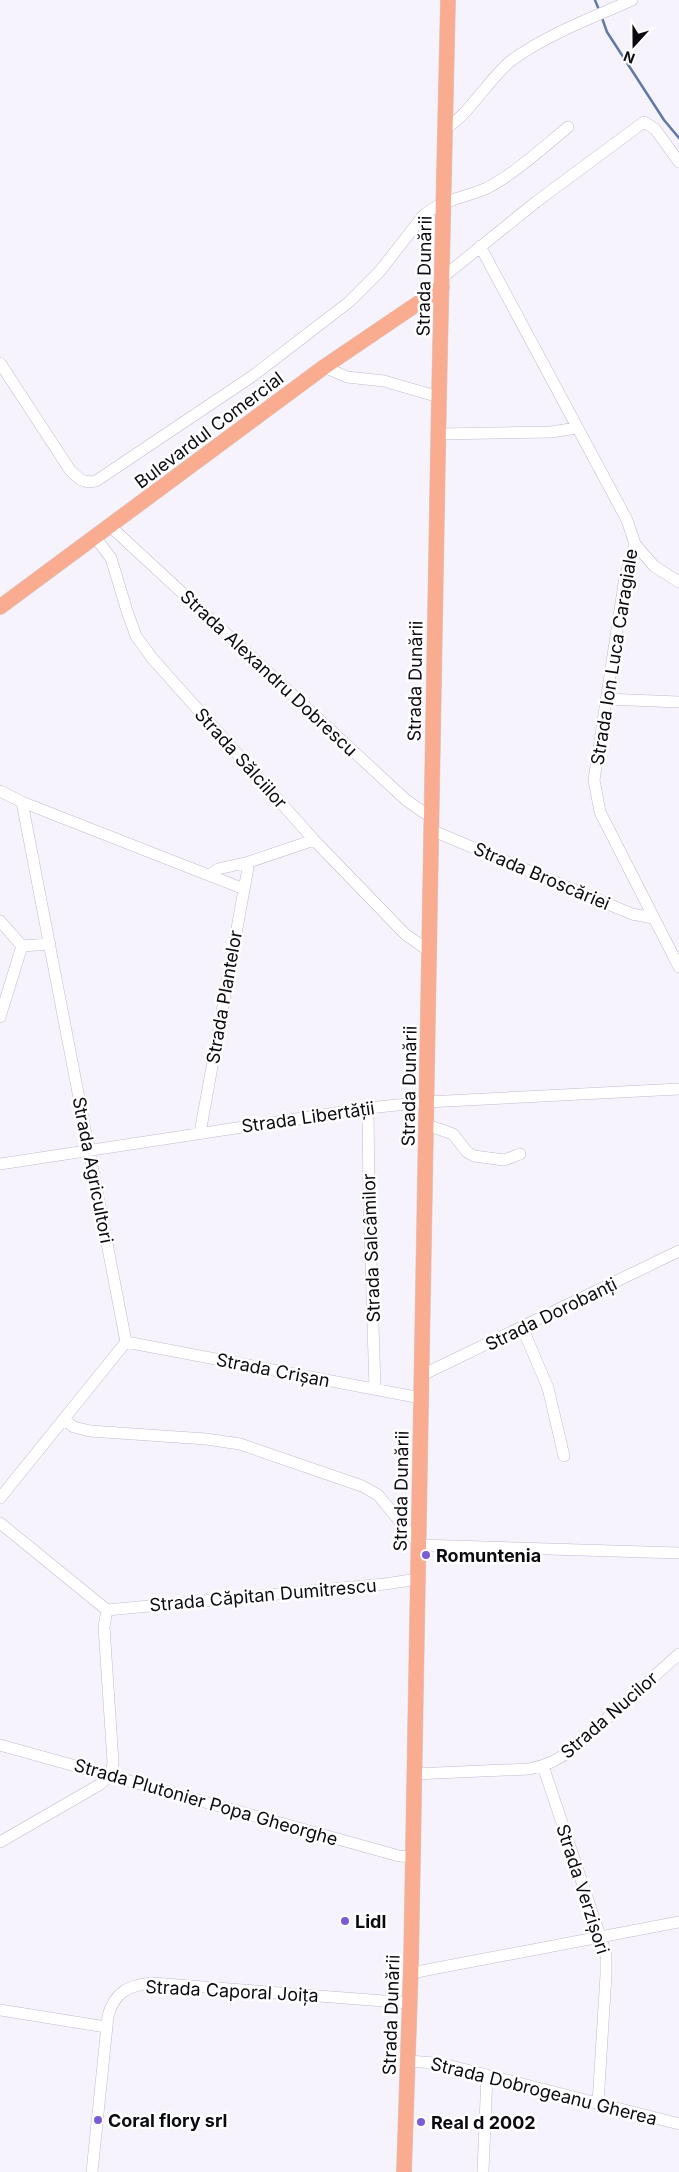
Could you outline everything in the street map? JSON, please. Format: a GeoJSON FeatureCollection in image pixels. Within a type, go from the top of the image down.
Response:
{"type":"FeatureCollection","features":[{"type":"Feature","properties":{"kind":"main road","name":"Strada Dunării"},"geometry":{"type":"LineString","coordinates":[[404,2172],[411,1973],[438,434],[448,0]]}},
{"type":"Feature","properties":{"kind":"main road","name":"Bulevardul Comercial"},"geometry":{"type":"LineString","coordinates":[[0,607],[442,282]]}},
{"type":"Feature","properties":{"kind":"street"},"geometry":{"type":"LineString","coordinates":[[446,128],[457,119],[492,79],[512,60],[554,36],[632,0]]}},
{"type":"Feature","properties":{"kind":"street"},"geometry":{"type":"LineString","coordinates":[[442,282],[480,246],[644,122],[655,129],[679,162]]}},
{"type":"Feature","properties":{"kind":"street"},"geometry":{"type":"LineString","coordinates":[[0,363],[70,470],[80,480],[87,483],[96,481],[254,375],[349,302],[380,271],[423,216],[444,202],[488,187],[523,163],[568,127]]}},
{"type":"Feature","properties":{"kind":"street","name":"Strada Ion Luca Caragiale"},"geometry":{"type":"LineString","coordinates":[[480,246],[627,520],[635,544],[625,576],[594,780],[600,812],[679,967]]}},
{"type":"Feature","properties":{"kind":"street"},"geometry":{"type":"LineString","coordinates":[[324,367],[347,377],[384,381],[439,397]]}},
{"type":"Feature","properties":{"kind":"street"},"geometry":{"type":"LineString","coordinates":[[438,434],[551,432],[577,428]]}},
{"type":"Feature","properties":{"kind":"street","name":"Strada Alexandru Dobrescu"},"geometry":{"type":"LineString","coordinates":[[110,526],[406,800],[423,812],[431,823]]}},
{"type":"Feature","properties":{"kind":"street","name":"Strada Sălciilor"},"geometry":{"type":"LineString","coordinates":[[95,537],[111,558],[126,611],[136,636],[152,658],[314,840],[405,934],[430,951]]}},
{"type":"Feature","properties":{"kind":"street"},"geometry":{"type":"LineString","coordinates":[[635,544],[654,566],[679,582]]}},
{"type":"Feature","properties":{"kind":"street"},"geometry":{"type":"LineString","coordinates":[[606,699],[679,702]]}},
{"type":"Feature","properties":{"kind":"street"},"geometry":{"type":"LineString","coordinates":[[0,791],[22,802],[244,889]]}},
{"type":"Feature","properties":{"kind":"street","name":"Strada Agricultori"},"geometry":{"type":"LineString","coordinates":[[22,802],[50,944],[62,1019],[126,1342]]}},
{"type":"Feature","properties":{"kind":"street","name":"Strada Broscăriei"},"geometry":{"type":"LineString","coordinates":[[431,823],[632,914],[653,918]]}},
{"type":"Feature","properties":{"kind":"street"},"geometry":{"type":"LineString","coordinates":[[210,875],[218,869],[250,862],[314,840]]}},
{"type":"Feature","properties":{"kind":"street","name":"Strada Plantelor"},"geometry":{"type":"LineString","coordinates":[[200,1133],[250,862]]}},
{"type":"Feature","properties":{"kind":"street"},"geometry":{"type":"LineString","coordinates":[[0,921],[22,946]]}},
{"type":"Feature","properties":{"kind":"street"},"geometry":{"type":"LineString","coordinates":[[22,946],[50,944]]}},
{"type":"Feature","properties":{"kind":"street"},"geometry":{"type":"LineString","coordinates":[[0,1017],[22,946]]}},
{"type":"Feature","properties":{"kind":"street","name":"Strada Libertății"},"geometry":{"type":"LineString","coordinates":[[0,1164],[368,1108],[427,1102],[679,1088]]}},
{"type":"Feature","properties":{"kind":"street","name":"Strada Salcâmilor"},"geometry":{"type":"LineString","coordinates":[[368,1108],[375,1389]]}},
{"type":"Feature","properties":{"kind":"street"},"geometry":{"type":"LineString","coordinates":[[427,1125],[453,1134],[467,1152],[474,1156],[504,1160],[520,1154]]}},
{"type":"Feature","properties":{"kind":"street","name":"Strada Dorobanți"},"geometry":{"type":"LineString","coordinates":[[422,1375],[679,1251]]}},
{"type":"Feature","properties":{"kind":"street"},"geometry":{"type":"LineString","coordinates":[[522,1328],[548,1388],[564,1456]]}},
{"type":"Feature","properties":{"kind":"street"},"geometry":{"type":"LineString","coordinates":[[0,1498],[126,1342]]}},
{"type":"Feature","properties":{"kind":"street","name":"Strada Crișan"},"geometry":{"type":"LineString","coordinates":[[126,1342],[421,1398]]}},
{"type":"Feature","properties":{"kind":"street"},"geometry":{"type":"LineString","coordinates":[[64,1420],[74,1427],[90,1431],[206,1439],[240,1444],[353,1483],[378,1495],[419,1545],[679,1553]]}},
{"type":"Feature","properties":{"kind":"street"},"geometry":{"type":"LineString","coordinates":[[0,1522],[107,1610],[104,1627],[114,1762],[111,1775],[99,1786],[0,1842]]}},
{"type":"Feature","properties":{"kind":"street","name":"Strada Căpitan Dumitrescu"},"geometry":{"type":"LineString","coordinates":[[107,1610],[385,1584],[418,1579]]}},
{"type":"Feature","properties":{"kind":"street","name":"Strada Nucilor"},"geometry":{"type":"LineString","coordinates":[[414,1774],[529,1769],[543,1766],[559,1759],[574,1748],[679,1654]]}},
{"type":"Feature","properties":{"kind":"street","name":"Strada Plutonier Popa Gheorghe"},"geometry":{"type":"LineString","coordinates":[[0,1745],[390,1853],[413,1857]]}},
{"type":"Feature","properties":{"kind":"street","name":"Strada Verzișori"},"geometry":{"type":"LineString","coordinates":[[543,1766],[602,1937],[606,1954],[598,2104]]}},
{"type":"Feature","properties":{"kind":"street"},"geometry":{"type":"LineString","coordinates":[[411,1973],[679,1922]]}},
{"type":"Feature","properties":{"kind":"street","name":"Strada Caporal Joița"},"geometry":{"type":"LineString","coordinates":[[92,2172],[106,2027],[110,2006],[122,1991],[143,1984],[410,2003]]}},
{"type":"Feature","properties":{"kind":"street"},"geometry":{"type":"LineString","coordinates":[[0,2010],[106,2027]]}},
{"type":"Feature","properties":{"kind":"street","name":"Strada Dobrogeanu Gherea"},"geometry":{"type":"LineString","coordinates":[[409,2062],[434,2062],[679,2124]]}},
{"type":"Feature","properties":{"kind":"street"},"geometry":{"type":"LineString","coordinates":[[483,2172],[486,2075]]}},
{"type":"Feature","properties":{"kind":"waterway"},"geometry":{"type":"LineString","coordinates":[[595,0],[599,10]]}},
{"type":"Feature","properties":{"kind":"waterway"},"geometry":{"type":"LineString","coordinates":[[602,18],[607,32],[664,120],[679,138]]}},
{"type":"Feature","properties":{"kind":"place","name":"Romuntenia"},"geometry":{"type":"Point","coordinates":[426,1555]}},
{"type":"Feature","properties":{"kind":"place","name":"Lidl"},"geometry":{"type":"Point","coordinates":[345,1921]}},
{"type":"Feature","properties":{"kind":"place","name":"Coral flory srl"},"geometry":{"type":"Point","coordinates":[98,2120]}},
{"type":"Feature","properties":{"kind":"place","name":"Real d 2002"},"geometry":{"type":"Point","coordinates":[421,2122]}}]}
